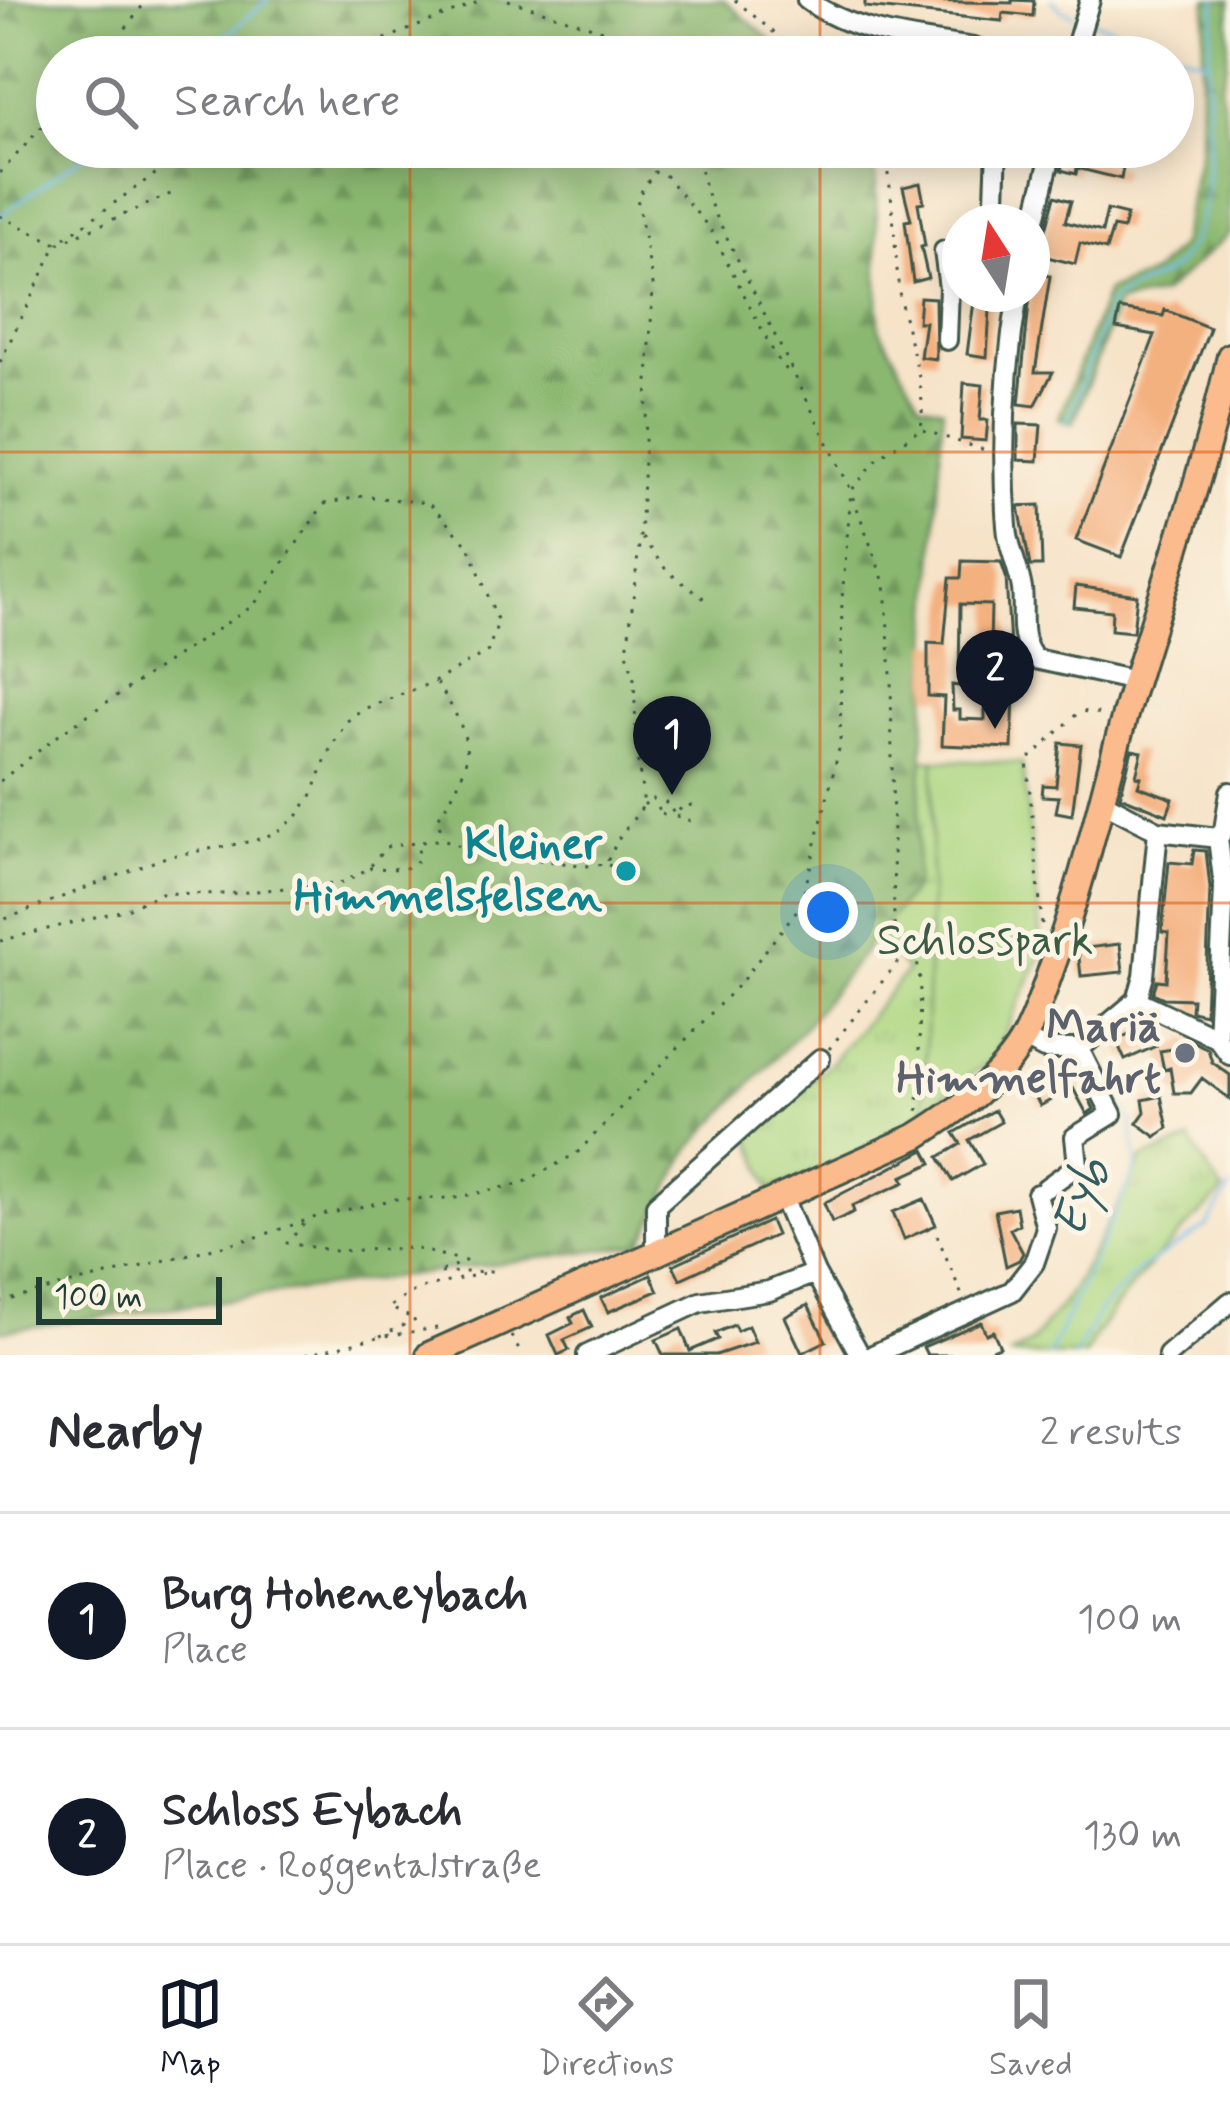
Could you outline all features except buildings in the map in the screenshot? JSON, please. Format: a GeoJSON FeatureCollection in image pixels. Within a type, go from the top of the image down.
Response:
{"type":"FeatureCollection","features":[{"type":"Feature","properties":{"kind":"main road"},"geometry":{"type":"LineString","coordinates":[[429,1355],[783,1198],[940,1121],[989,1080],[1024,1038],[1070,915],[1216,418],[1230,356]]}},
{"type":"Feature","properties":{"kind":"street"},"geometry":{"type":"LineString","coordinates":[[807,0],[832,18],[905,36]]}},
{"type":"Feature","properties":{"kind":"street"},"geometry":{"type":"LineString","coordinates":[[996,168],[997,204]]}},
{"type":"Feature","properties":{"kind":"street"},"geometry":{"type":"LineString","coordinates":[[1039,204],[1048,168]]}},
{"type":"Feature","properties":{"kind":"street"},"geometry":{"type":"LineString","coordinates":[[947,340],[948,312]]}},
{"type":"Feature","properties":{"kind":"street"},"geometry":{"type":"LineString","coordinates":[[1016,312],[1006,382],[1006,526],[1012,564],[1022,585],[1023,640],[1035,659],[1135,681]]}},
{"type":"Feature","properties":{"kind":"street"},"geometry":{"type":"LineString","coordinates":[[1216,1038],[1227,892],[1218,838],[1224,830],[1230,792]]}},
{"type":"Feature","properties":{"kind":"street"},"geometry":{"type":"LineString","coordinates":[[1103,802],[1158,831],[1218,838]]}},
{"type":"Feature","properties":{"kind":"street"},"geometry":{"type":"LineString","coordinates":[[1024,1038],[1044,1049],[1079,1048],[1137,1000],[1144,976],[1158,831]]}},
{"type":"Feature","properties":{"kind":"street"},"geometry":{"type":"LineString","coordinates":[[1137,1000],[1216,1038],[1230,1055]]}},
{"type":"Feature","properties":{"kind":"street"},"geometry":{"type":"LineString","coordinates":[[873,1355],[1012,1291],[1034,1263],[1046,1228],[1041,1191],[1078,1165],[1075,1137],[1112,1114],[1079,1048]]}},
{"type":"Feature","properties":{"kind":"street"},"geometry":{"type":"LineString","coordinates":[[656,1252],[656,1205],[820,1059]]}},
{"type":"Feature","properties":{"kind":"street"},"geometry":{"type":"LineString","coordinates":[[783,1198],[815,1273],[860,1355]]}},
{"type":"Feature","properties":{"kind":"street"},"geometry":{"type":"LineString","coordinates":[[587,1355],[700,1302],[769,1291],[815,1273]]}},
{"type":"Feature","properties":{"kind":"street"},"geometry":{"type":"LineString","coordinates":[[1168,1355],[1230,1302]]}},
{"type":"Feature","properties":{"kind":"path"},"geometry":{"type":"LineString","coordinates":[[120,36],[147,0]]}},
{"type":"Feature","properties":{"kind":"path"},"geometry":{"type":"LineString","coordinates":[[393,36],[483,0]]}},
{"type":"Feature","properties":{"kind":"path"},"geometry":{"type":"LineString","coordinates":[[508,0],[618,36]]}},
{"type":"Feature","properties":{"kind":"path"},"geometry":{"type":"LineString","coordinates":[[735,0],[778,36]]}},
{"type":"Feature","properties":{"kind":"path"},"geometry":{"type":"LineString","coordinates":[[0,172],[36,133]]}},
{"type":"Feature","properties":{"kind":"path"},"geometry":{"type":"LineString","coordinates":[[0,362],[57,244],[164,168]]}},
{"type":"Feature","properties":{"kind":"path"},"geometry":{"type":"LineString","coordinates":[[700,168],[709,201],[851,491],[884,585],[891,674],[894,924],[904,954]]}},
{"type":"Feature","properties":{"kind":"path"},"geometry":{"type":"LineString","coordinates":[[0,1302],[322,1215],[396,1199],[455,1198],[524,1183],[577,1153],[741,982],[801,905],[840,745],[842,599],[851,491],[880,457],[921,429],[920,372],[901,302],[886,168]]}},
{"type":"Feature","properties":{"kind":"path"},"geometry":{"type":"LineString","coordinates":[[644,805],[634,680],[627,652],[640,537],[652,285],[638,198],[654,172],[664,174],[711,230],[776,357],[791,375]]}},
{"type":"Feature","properties":{"kind":"path"},"geometry":{"type":"LineString","coordinates":[[0,216],[57,244],[175,192]]}},
{"type":"Feature","properties":{"kind":"path"},"geometry":{"type":"LineString","coordinates":[[921,429],[1007,456]]}},
{"type":"Feature","properties":{"kind":"path"},"geometry":{"type":"LineString","coordinates":[[0,781],[68,728],[254,605],[324,504],[363,496],[428,503],[469,546],[498,622],[488,651],[346,722],[296,818],[253,841],[166,857],[0,921]]}},
{"type":"Feature","properties":{"kind":"path"},"geometry":{"type":"LineString","coordinates":[[640,537],[668,572],[699,591],[710,604]]}},
{"type":"Feature","properties":{"kind":"path"},"geometry":{"type":"LineString","coordinates":[[436,681],[462,723],[467,766],[438,818],[442,839]]}},
{"type":"Feature","properties":{"kind":"path"},"geometry":{"type":"LineString","coordinates":[[1043,936],[1027,761],[1080,711],[1126,718]]}},
{"type":"Feature","properties":{"kind":"path"},"geometry":{"type":"LineString","coordinates":[[606,864],[618,839],[652,796],[663,816],[666,802],[680,820],[692,821]]}},
{"type":"Feature","properties":{"kind":"path"},"geometry":{"type":"LineString","coordinates":[[675,815],[683,806],[693,805]]}},
{"type":"Feature","properties":{"kind":"path"},"geometry":{"type":"LineString","coordinates":[[0,940],[128,909],[161,893],[228,894],[344,882],[370,868],[386,847],[442,839],[472,851],[586,866],[606,864],[626,871]]}},
{"type":"Feature","properties":{"kind":"path"},"geometry":{"type":"LineString","coordinates":[[370,868],[404,869],[418,860],[418,843]]}},
{"type":"Feature","properties":{"kind":"path"},"geometry":{"type":"LineString","coordinates":[[820,1059],[904,954],[915,949],[920,980],[917,1123]]}},
{"type":"Feature","properties":{"kind":"path"},"geometry":{"type":"LineString","coordinates":[[304,1223],[287,1243],[336,1251],[413,1248],[465,1261],[437,1273],[492,1270],[416,1290],[389,1307],[416,1319],[378,1337]]}},
{"type":"Feature","properties":{"kind":"path"},"geometry":{"type":"LineString","coordinates":[[937,1235],[968,1311]]}},
{"type":"Feature","properties":{"kind":"path"},"geometry":{"type":"LineString","coordinates":[[305,1355],[455,1325]]}},
{"type":"Feature","properties":{"kind":"green space"},"geometry":{"type":"Polygon","coordinates":[[[0,0],[724,0],[766,36],[36,36],[36,168],[873,168],[879,328],[920,403],[943,408],[915,887],[804,1027],[689,1150],[641,1244],[0,1331],[0,0]]]}},
{"type":"Feature","properties":{"kind":"green space"},"geometry":{"type":"Polygon","coordinates":[[[1207,0],[1230,0],[1227,64],[1220,86],[1230,143],[1229,234],[1162,294],[1118,303],[1073,423],[1059,418],[1107,291],[1152,274],[1180,246],[1200,147],[1207,0]]]}},
{"type":"Feature","properties":{"kind":"green space"},"geometry":{"type":"Polygon","coordinates":[[[922,759],[934,760],[924,1109],[885,1140],[770,1191],[750,1135],[830,1064],[907,971],[877,934],[915,887],[922,759]]]}},
{"type":"Feature","properties":{"kind":"green space","name":"Schlosspark"},"geometry":{"type":"Polygon","coordinates":[[[934,760],[1022,763],[1043,951],[993,1058],[924,1109],[934,760]]]}},
{"type":"Feature","properties":{"kind":"green space"},"geometry":{"type":"Polygon","coordinates":[[[1190,1140],[1223,1192],[1130,1288],[1085,1355],[1011,1355],[1031,1343],[1070,1294],[1142,1159],[1190,1140]]]}},
{"type":"Feature","properties":{"kind":"waterway"},"geometry":{"type":"LineString","coordinates":[[226,36],[268,0]]}},
{"type":"Feature","properties":{"kind":"waterway"},"geometry":{"type":"LineString","coordinates":[[1052,0],[1075,15]]}},
{"type":"Feature","properties":{"kind":"waterway","name":"Eyb"},"geometry":{"type":"LineString","coordinates":[[1067,423],[1110,303],[1173,267],[1193,239],[1206,191],[1208,66],[1216,0]]}},
{"type":"Feature","properties":{"kind":"waterway"},"geometry":{"type":"LineString","coordinates":[[1090,20],[1135,36]]}},
{"type":"Feature","properties":{"kind":"waterway"},"geometry":{"type":"LineString","coordinates":[[1194,57],[1205,61]]}},
{"type":"Feature","properties":{"kind":"waterway"},"geometry":{"type":"LineString","coordinates":[[0,216],[66,168]]}},
{"type":"Feature","properties":{"kind":"waterway","name":"Eyb"},"geometry":{"type":"LineString","coordinates":[[1049,1355],[1137,1166],[1131,1121],[1100,1064]]}},
{"type":"Feature","properties":{"kind":"waterway"},"geometry":{"type":"LineString","coordinates":[[1075,1355],[1100,1310],[1138,1271],[1207,1226],[1230,1188]]}},
{"type":"Feature","properties":{"kind":"place","name":"Schloss Eybach"},"geometry":{"type":"Point","coordinates":[995,729]}},
{"type":"Feature","properties":{"kind":"place","name":"Burg Hoheneybach"},"geometry":{"type":"Point","coordinates":[672,795]}},
{"type":"Feature","properties":{"kind":"place","name":"Kleiner Himmelsfelsen"},"geometry":{"type":"Point","coordinates":[626,871]}},
{"type":"Feature","properties":{"kind":"place","name":"Mariä Himmelfahrt"},"geometry":{"type":"Point","coordinates":[1185,1053]}}]}
